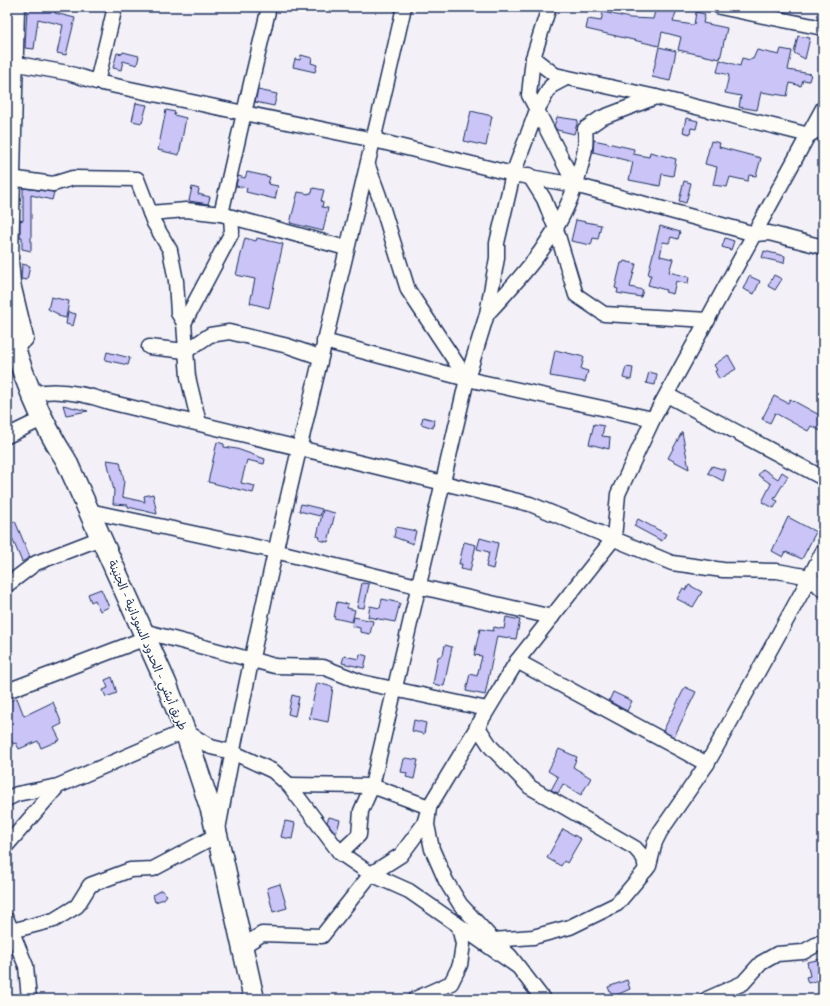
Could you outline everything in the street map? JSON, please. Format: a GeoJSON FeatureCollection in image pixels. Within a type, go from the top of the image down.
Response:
{"type":"FeatureCollection","features":[{"type":"Feature","properties":{"kind":"highway"},"geometry":{"type":"LineString","coordinates":[[14,7],[9,112],[10,178],[8,259],[10,284],[10,327],[36,393],[42,419],[66,460]]}},
{"type":"Feature","properties":{"kind":"highway"},"geometry":{"type":"LineString","coordinates":[[36,393],[59,424],[66,460]]}},
{"type":"Feature","properties":{"kind":"highway","name":"طريق أبشي - الحدود السودانية - الجنينة"},"geometry":{"type":"LineString","coordinates":[[66,460],[145,634],[185,731],[217,835],[254,999]]}},
{"type":"Feature","properties":{"kind":"street"},"geometry":{"type":"LineString","coordinates":[[97,82],[115,7]]}},
{"type":"Feature","properties":{"kind":"street"},"geometry":{"type":"LineString","coordinates":[[184,323],[232,232],[226,216],[244,112],[269,7]]}},
{"type":"Feature","properties":{"kind":"street"},"geometry":{"type":"LineString","coordinates":[[29,999],[26,966],[9,928],[54,920],[77,906],[90,885],[130,870],[153,869],[217,835],[250,660],[298,447],[346,248],[368,166],[404,7]]}},
{"type":"Feature","properties":{"kind":"street"},"geometry":{"type":"LineString","coordinates":[[549,7],[533,58],[529,95],[575,185]]}},
{"type":"Feature","properties":{"kind":"street"},"geometry":{"type":"LineString","coordinates":[[720,7],[823,28]]}},
{"type":"Feature","properties":{"kind":"street"},"geometry":{"type":"LineString","coordinates":[[533,58],[555,75],[566,78],[656,97],[809,135],[823,127]]}},
{"type":"Feature","properties":{"kind":"street"},"geometry":{"type":"LineString","coordinates":[[12,63],[68,73],[97,82],[374,140],[513,174],[529,175],[575,185],[755,234],[769,233],[823,247]]}},
{"type":"Feature","properties":{"kind":"street"},"geometry":{"type":"LineString","coordinates":[[340,853],[358,835],[361,810],[372,786],[396,688],[417,586],[467,379],[487,314],[498,258],[497,243],[513,174],[536,110],[551,86],[566,78]]}},
{"type":"Feature","properties":{"kind":"street"},"geometry":{"type":"LineString","coordinates":[[487,314],[525,273],[556,229],[575,185],[586,146],[585,129],[601,118],[656,97]]}},
{"type":"Feature","properties":{"kind":"street"},"geometry":{"type":"LineString","coordinates":[[242,946],[262,934],[322,936],[371,874],[401,854],[424,824],[429,807],[517,661],[614,538],[618,494],[653,419],[823,108]]}},
{"type":"Feature","properties":{"kind":"street"},"geometry":{"type":"LineString","coordinates":[[368,166],[379,196],[408,290],[467,379]]}},
{"type":"Feature","properties":{"kind":"street"},"geometry":{"type":"LineString","coordinates":[[529,175],[544,200],[556,229],[576,295],[604,314],[708,320]]}},
{"type":"Feature","properties":{"kind":"street"},"geometry":{"type":"LineString","coordinates":[[10,178],[53,184],[73,178],[137,179],[154,223],[170,250],[176,281],[178,313],[184,323],[188,378],[199,424]]}},
{"type":"Feature","properties":{"kind":"street"},"geometry":{"type":"LineString","coordinates":[[150,213],[186,210],[226,216],[346,248]]}},
{"type":"Feature","properties":{"kind":"street"},"geometry":{"type":"LineString","coordinates":[[149,348],[186,351],[210,335],[229,332],[288,346],[320,357]]}},
{"type":"Feature","properties":{"kind":"street"},"geometry":{"type":"LineString","coordinates":[[324,341],[467,379],[653,419]]}},
{"type":"Feature","properties":{"kind":"street"},"geometry":{"type":"LineString","coordinates":[[36,393],[89,395],[109,402],[530,504],[614,538],[672,564],[723,570],[776,572],[810,577],[823,590]]}},
{"type":"Feature","properties":{"kind":"street"},"geometry":{"type":"LineString","coordinates":[[667,395],[823,478]]}},
{"type":"Feature","properties":{"kind":"street"},"geometry":{"type":"LineString","coordinates":[[7,436],[42,419]]}},
{"type":"Feature","properties":{"kind":"street"},"geometry":{"type":"LineString","coordinates":[[89,511],[275,551],[552,617]]}},
{"type":"Feature","properties":{"kind":"street"},"geometry":{"type":"LineString","coordinates":[[7,584],[36,563],[101,538]]}},
{"type":"Feature","properties":{"kind":"street"},"geometry":{"type":"LineString","coordinates":[[493,940],[533,937],[570,927],[617,904],[646,870],[649,866],[655,842],[660,832],[707,764],[823,551]]}},
{"type":"Feature","properties":{"kind":"street"},"geometry":{"type":"LineString","coordinates":[[7,691],[145,634],[275,666],[324,667],[362,682],[396,688],[487,709]]}},
{"type":"Feature","properties":{"kind":"street"},"geometry":{"type":"LineString","coordinates":[[517,661],[707,764]]}},
{"type":"Feature","properties":{"kind":"street"},"geometry":{"type":"LineString","coordinates":[[477,726],[491,747],[530,787],[635,848],[644,858],[646,870]]}},
{"type":"Feature","properties":{"kind":"street"},"geometry":{"type":"LineString","coordinates":[[7,798],[17,794],[58,786],[185,731],[211,747],[232,752],[273,771],[289,785],[340,853],[371,874],[409,891],[517,966]]}},
{"type":"Feature","properties":{"kind":"street"},"geometry":{"type":"LineString","coordinates":[[289,785],[372,786],[429,807]]}},
{"type":"Feature","properties":{"kind":"street"},"geometry":{"type":"LineString","coordinates":[[7,845],[58,786]]}},
{"type":"Feature","properties":{"kind":"street"},"geometry":{"type":"LineString","coordinates":[[429,807],[427,825],[431,843],[446,881],[460,904],[517,966],[542,999]]}},
{"type":"Feature","properties":{"kind":"street"},"geometry":{"type":"LineString","coordinates":[[415,999],[451,983],[460,964],[463,944],[459,927]]}},
{"type":"Feature","properties":{"kind":"street"},"geometry":{"type":"LineString","coordinates":[[707,999],[743,983],[762,963],[777,954],[803,952],[823,941]]}},
{"type":"Feature","properties":{"kind":"building"},"geometry":{"type":"Polygon","coordinates":[[[37,7],[56,7],[55,13],[75,18],[66,55],[57,53],[63,25],[38,19],[34,49],[25,48],[27,8],[37,9],[37,7]]]}},
{"type":"Feature","properties":{"kind":"building"},"geometry":{"type":"Polygon","coordinates":[[[656,7],[677,9],[673,22],[694,25],[696,12],[705,14],[703,23],[727,28],[720,59],[678,50],[681,37],[662,32],[659,46],[586,29],[588,19],[601,21],[603,12],[630,18],[653,19],[656,7]]]}},
{"type":"Feature","properties":{"kind":"building"},"geometry":{"type":"Polygon","coordinates":[[[798,36],[810,38],[805,59],[794,53],[798,36]]]}},
{"type":"Feature","properties":{"kind":"building"},"geometry":{"type":"Polygon","coordinates":[[[659,47],[676,51],[670,81],[652,77],[659,47]]]}},
{"type":"Feature","properties":{"kind":"building"},"geometry":{"type":"Polygon","coordinates":[[[781,49],[792,51],[788,70],[811,74],[809,81],[803,80],[801,86],[790,83],[787,96],[761,92],[757,110],[739,107],[741,96],[725,93],[729,75],[717,72],[720,60],[740,66],[742,58],[750,60],[751,58],[753,59],[757,50],[779,55],[781,49]]]}},
{"type":"Feature","properties":{"kind":"building"},"geometry":{"type":"Polygon","coordinates":[[[123,52],[139,56],[137,65],[123,61],[121,70],[113,68],[117,53],[122,54],[123,52]]]}},
{"type":"Feature","properties":{"kind":"building"},"geometry":{"type":"Polygon","coordinates":[[[301,55],[312,58],[311,63],[317,65],[315,72],[293,67],[295,59],[300,60],[301,55]]]}},
{"type":"Feature","properties":{"kind":"building"},"geometry":{"type":"Polygon","coordinates":[[[258,90],[277,94],[274,106],[255,102],[258,90]]]}},
{"type":"Feature","properties":{"kind":"building"},"geometry":{"type":"Polygon","coordinates":[[[136,103],[147,105],[142,123],[132,121],[136,103]]]}},
{"type":"Feature","properties":{"kind":"building"},"geometry":{"type":"Polygon","coordinates":[[[166,110],[175,112],[174,115],[186,118],[179,155],[158,150],[166,110]]]}},
{"type":"Feature","properties":{"kind":"building"},"geometry":{"type":"Polygon","coordinates":[[[471,111],[492,116],[486,146],[464,141],[471,111]]]}},
{"type":"Feature","properties":{"kind":"building"},"geometry":{"type":"Polygon","coordinates":[[[557,117],[578,120],[574,134],[557,130],[554,126],[557,117]]]}},
{"type":"Feature","properties":{"kind":"building"},"geometry":{"type":"Polygon","coordinates":[[[686,118],[698,121],[696,129],[691,128],[690,134],[683,132],[686,118]]]}},
{"type":"Feature","properties":{"kind":"building"},"geometry":{"type":"Polygon","coordinates":[[[594,140],[634,149],[633,154],[649,157],[650,152],[676,159],[673,176],[662,174],[660,186],[629,180],[633,162],[593,152],[594,140]]]}},
{"type":"Feature","properties":{"kind":"building"},"geometry":{"type":"Polygon","coordinates":[[[711,141],[720,143],[719,147],[761,158],[756,176],[749,175],[748,181],[730,177],[727,187],[713,185],[717,167],[705,164],[711,141]]]}},
{"type":"Feature","properties":{"kind":"building"},"geometry":{"type":"Polygon","coordinates":[[[247,172],[270,177],[268,184],[278,186],[275,199],[246,192],[247,188],[236,186],[238,176],[245,178],[247,172]]]}},
{"type":"Feature","properties":{"kind":"building"},"geometry":{"type":"Polygon","coordinates":[[[684,181],[691,183],[686,203],[679,201],[684,181]]]}},
{"type":"Feature","properties":{"kind":"building"},"geometry":{"type":"Polygon","coordinates":[[[192,187],[199,189],[198,194],[210,197],[208,204],[189,201],[192,187]]]}},
{"type":"Feature","properties":{"kind":"building"},"geometry":{"type":"Polygon","coordinates":[[[23,188],[54,192],[52,200],[31,195],[31,251],[22,249],[22,237],[20,237],[20,220],[23,221],[23,188]]]}},
{"type":"Feature","properties":{"kind":"building"},"geometry":{"type":"Polygon","coordinates":[[[313,188],[324,190],[321,201],[323,202],[322,207],[328,208],[323,231],[290,223],[298,192],[309,194],[312,193],[313,188]]]}},
{"type":"Feature","properties":{"kind":"building"},"geometry":{"type":"Polygon","coordinates":[[[576,220],[601,225],[598,239],[593,238],[591,245],[571,241],[576,220]]]}},
{"type":"Feature","properties":{"kind":"building"},"geometry":{"type":"Polygon","coordinates":[[[660,226],[680,232],[678,239],[671,237],[669,243],[663,242],[660,256],[673,259],[669,272],[689,277],[688,284],[676,281],[673,294],[665,292],[666,290],[648,285],[651,275],[648,275],[660,226]]]}},
{"type":"Feature","properties":{"kind":"building"},"geometry":{"type":"Polygon","coordinates":[[[245,238],[256,241],[257,238],[283,244],[269,308],[250,303],[255,279],[236,275],[245,238]]]}},
{"type":"Feature","properties":{"kind":"building"},"geometry":{"type":"Polygon","coordinates":[[[725,238],[734,241],[731,250],[722,247],[725,238]]]}},
{"type":"Feature","properties":{"kind":"building"},"geometry":{"type":"Polygon","coordinates":[[[764,251],[785,256],[784,263],[762,258],[764,251]]]}},
{"type":"Feature","properties":{"kind":"building"},"geometry":{"type":"Polygon","coordinates":[[[624,261],[636,264],[630,287],[643,290],[641,297],[617,293],[618,289],[615,288],[621,263],[624,261]]]}},
{"type":"Feature","properties":{"kind":"building"},"geometry":{"type":"Polygon","coordinates":[[[22,264],[30,266],[27,280],[21,279],[22,264]]]}},
{"type":"Feature","properties":{"kind":"building"},"geometry":{"type":"Polygon","coordinates":[[[774,275],[782,279],[775,290],[768,286],[774,275]]]}},
{"type":"Feature","properties":{"kind":"building"},"geometry":{"type":"Polygon","coordinates":[[[749,276],[760,281],[754,294],[743,289],[749,276]]]}},
{"type":"Feature","properties":{"kind":"building"},"geometry":{"type":"Polygon","coordinates":[[[51,297],[69,301],[66,318],[58,316],[58,314],[48,309],[51,297]]]}},
{"type":"Feature","properties":{"kind":"building"},"geometry":{"type":"Polygon","coordinates":[[[68,312],[76,314],[73,326],[66,324],[68,312]]]}},
{"type":"Feature","properties":{"kind":"building"},"geometry":{"type":"Polygon","coordinates":[[[555,350],[584,357],[581,369],[588,371],[585,382],[550,376],[555,350]]]}},
{"type":"Feature","properties":{"kind":"building"},"geometry":{"type":"Polygon","coordinates":[[[107,352],[130,358],[128,365],[105,360],[107,352]]]}},
{"type":"Feature","properties":{"kind":"building"},"geometry":{"type":"Polygon","coordinates":[[[728,355],[736,369],[719,379],[714,365],[728,355]]]}},
{"type":"Feature","properties":{"kind":"building"},"geometry":{"type":"Polygon","coordinates":[[[626,367],[633,368],[631,380],[623,378],[626,367]]]}},
{"type":"Feature","properties":{"kind":"building"},"geometry":{"type":"Polygon","coordinates":[[[649,372],[657,374],[655,385],[646,383],[649,372]]]}},
{"type":"Feature","properties":{"kind":"building"},"geometry":{"type":"Polygon","coordinates":[[[774,396],[788,403],[790,399],[823,417],[823,432],[811,426],[808,431],[775,413],[770,423],[762,419],[774,396]]]}},
{"type":"Feature","properties":{"kind":"building"},"geometry":{"type":"Polygon","coordinates":[[[63,405],[88,411],[66,415],[63,405]]]}},
{"type":"Feature","properties":{"kind":"building"},"geometry":{"type":"Polygon","coordinates":[[[423,417],[434,420],[433,428],[421,424],[423,417]]]}},
{"type":"Feature","properties":{"kind":"building"},"geometry":{"type":"Polygon","coordinates":[[[594,424],[604,426],[602,436],[610,437],[609,449],[589,444],[594,424]]]}},
{"type":"Feature","properties":{"kind":"building"},"geometry":{"type":"Polygon","coordinates":[[[682,432],[689,469],[668,458],[682,432]]]}},
{"type":"Feature","properties":{"kind":"building"},"geometry":{"type":"Polygon","coordinates":[[[217,442],[224,444],[224,447],[237,449],[265,459],[264,464],[247,460],[241,483],[255,486],[253,493],[208,482],[217,442]]]}},
{"type":"Feature","properties":{"kind":"building"},"geometry":{"type":"Polygon","coordinates":[[[107,460],[120,462],[124,481],[122,497],[145,502],[144,496],[153,494],[157,514],[128,507],[128,505],[113,504],[114,491],[107,460]]]}},
{"type":"Feature","properties":{"kind":"building"},"geometry":{"type":"Polygon","coordinates":[[[712,466],[726,470],[723,481],[708,473],[712,466]]]}},
{"type":"Feature","properties":{"kind":"building"},"geometry":{"type":"Polygon","coordinates":[[[763,469],[778,479],[782,472],[788,476],[774,499],[778,501],[774,508],[762,502],[771,484],[758,475],[763,469]]]}},
{"type":"Feature","properties":{"kind":"building"},"geometry":{"type":"Polygon","coordinates":[[[301,504],[322,509],[320,516],[299,511],[301,504]]]}},
{"type":"Feature","properties":{"kind":"building"},"geometry":{"type":"Polygon","coordinates":[[[323,510],[335,513],[328,542],[319,540],[320,537],[317,536],[323,510]]]}},
{"type":"Feature","properties":{"kind":"building"},"geometry":{"type":"Polygon","coordinates":[[[788,517],[816,532],[802,559],[786,552],[783,557],[772,551],[788,517]]]}},
{"type":"Feature","properties":{"kind":"building"},"geometry":{"type":"Polygon","coordinates":[[[638,519],[666,534],[662,541],[634,526],[638,519]]]}},
{"type":"Feature","properties":{"kind":"building"},"geometry":{"type":"Polygon","coordinates":[[[15,521],[30,557],[22,562],[7,526],[7,524],[15,521]]]}},
{"type":"Feature","properties":{"kind":"building"},"geometry":{"type":"Polygon","coordinates":[[[396,527],[416,531],[413,544],[394,537],[396,527]]]}},
{"type":"Feature","properties":{"kind":"building"},"geometry":{"type":"Polygon","coordinates":[[[480,538],[498,543],[493,569],[486,567],[489,552],[477,549],[480,538]]]}},
{"type":"Feature","properties":{"kind":"building"},"geometry":{"type":"Polygon","coordinates":[[[464,542],[476,545],[470,571],[461,569],[462,564],[459,564],[464,542]]]}},
{"type":"Feature","properties":{"kind":"building"},"geometry":{"type":"Polygon","coordinates":[[[362,583],[369,584],[364,608],[357,607],[362,583]]]}},
{"type":"Feature","properties":{"kind":"building"},"geometry":{"type":"Polygon","coordinates":[[[689,585],[702,592],[693,607],[677,599],[683,588],[686,590],[689,585]]]}},
{"type":"Feature","properties":{"kind":"building"},"geometry":{"type":"Polygon","coordinates":[[[101,589],[109,607],[100,611],[95,600],[91,602],[88,594],[101,589]]]}},
{"type":"Feature","properties":{"kind":"building"},"geometry":{"type":"Polygon","coordinates":[[[382,599],[400,603],[395,622],[368,617],[370,606],[380,608],[382,599]]]}},
{"type":"Feature","properties":{"kind":"building"},"geometry":{"type":"Polygon","coordinates":[[[337,602],[348,604],[347,608],[355,610],[352,622],[334,618],[337,602]]]}},
{"type":"Feature","properties":{"kind":"building"},"geometry":{"type":"Polygon","coordinates":[[[354,617],[373,621],[370,634],[360,632],[360,628],[352,626],[354,617]]]}},
{"type":"Feature","properties":{"kind":"building"},"geometry":{"type":"Polygon","coordinates":[[[506,617],[520,620],[516,639],[497,636],[485,695],[466,691],[470,674],[477,676],[482,656],[474,655],[480,629],[493,631],[494,627],[504,629],[506,617]]]}},
{"type":"Feature","properties":{"kind":"building"},"geometry":{"type":"Polygon","coordinates":[[[445,645],[452,647],[444,686],[433,684],[438,657],[443,655],[445,645]]]}},
{"type":"Feature","properties":{"kind":"building"},"geometry":{"type":"Polygon","coordinates":[[[360,654],[367,656],[364,668],[342,663],[344,656],[359,659],[360,654]]]}},
{"type":"Feature","properties":{"kind":"building"},"geometry":{"type":"Polygon","coordinates":[[[112,677],[117,693],[106,697],[103,690],[108,688],[105,680],[112,677]]]}},
{"type":"Feature","properties":{"kind":"building"},"geometry":{"type":"Polygon","coordinates":[[[317,683],[333,687],[328,722],[309,718],[317,683]]]}},
{"type":"Feature","properties":{"kind":"building"},"geometry":{"type":"Polygon","coordinates":[[[685,687],[696,692],[674,737],[663,731],[685,687]]]}},
{"type":"Feature","properties":{"kind":"building"},"geometry":{"type":"Polygon","coordinates":[[[613,692],[632,701],[627,711],[609,701],[613,692]]]}},
{"type":"Feature","properties":{"kind":"building"},"geometry":{"type":"Polygon","coordinates":[[[292,695],[299,697],[295,716],[288,714],[292,695]]]}},
{"type":"Feature","properties":{"kind":"building"},"geometry":{"type":"Polygon","coordinates":[[[17,698],[24,716],[53,702],[62,724],[54,728],[60,740],[41,748],[38,741],[19,749],[16,743],[13,744],[7,730],[7,702],[17,698]]]}},
{"type":"Feature","properties":{"kind":"building"},"geometry":{"type":"Polygon","coordinates":[[[414,720],[426,723],[424,734],[412,731],[414,720]]]}},
{"type":"Feature","properties":{"kind":"building"},"geometry":{"type":"Polygon","coordinates":[[[559,749],[577,757],[573,767],[591,778],[581,795],[563,784],[558,793],[551,790],[558,777],[548,771],[559,749]]]}},
{"type":"Feature","properties":{"kind":"building"},"geometry":{"type":"Polygon","coordinates":[[[404,759],[418,760],[414,779],[406,777],[407,773],[401,772],[404,759]]]}},
{"type":"Feature","properties":{"kind":"building"},"geometry":{"type":"Polygon","coordinates":[[[329,817],[340,820],[337,831],[334,831],[327,822],[329,817]]]}},
{"type":"Feature","properties":{"kind":"building"},"geometry":{"type":"Polygon","coordinates":[[[285,821],[295,823],[292,839],[281,837],[285,821]]]}},
{"type":"Feature","properties":{"kind":"building"},"geometry":{"type":"Polygon","coordinates":[[[563,829],[581,839],[567,863],[564,861],[561,866],[547,858],[563,829]]]}},
{"type":"Feature","properties":{"kind":"building"},"geometry":{"type":"Polygon","coordinates":[[[280,884],[287,908],[273,912],[267,888],[280,884]]]}},
{"type":"Feature","properties":{"kind":"building"},"geometry":{"type":"Polygon","coordinates":[[[161,890],[167,895],[164,899],[155,902],[153,895],[161,890]]]}},
{"type":"Feature","properties":{"kind":"building"},"geometry":{"type":"Polygon","coordinates":[[[822,959],[823,979],[808,983],[806,977],[810,976],[807,962],[822,959]]]}},
{"type":"Feature","properties":{"kind":"building"},"geometry":{"type":"Polygon","coordinates":[[[627,980],[630,989],[612,997],[608,987],[627,980]]]}}]}
